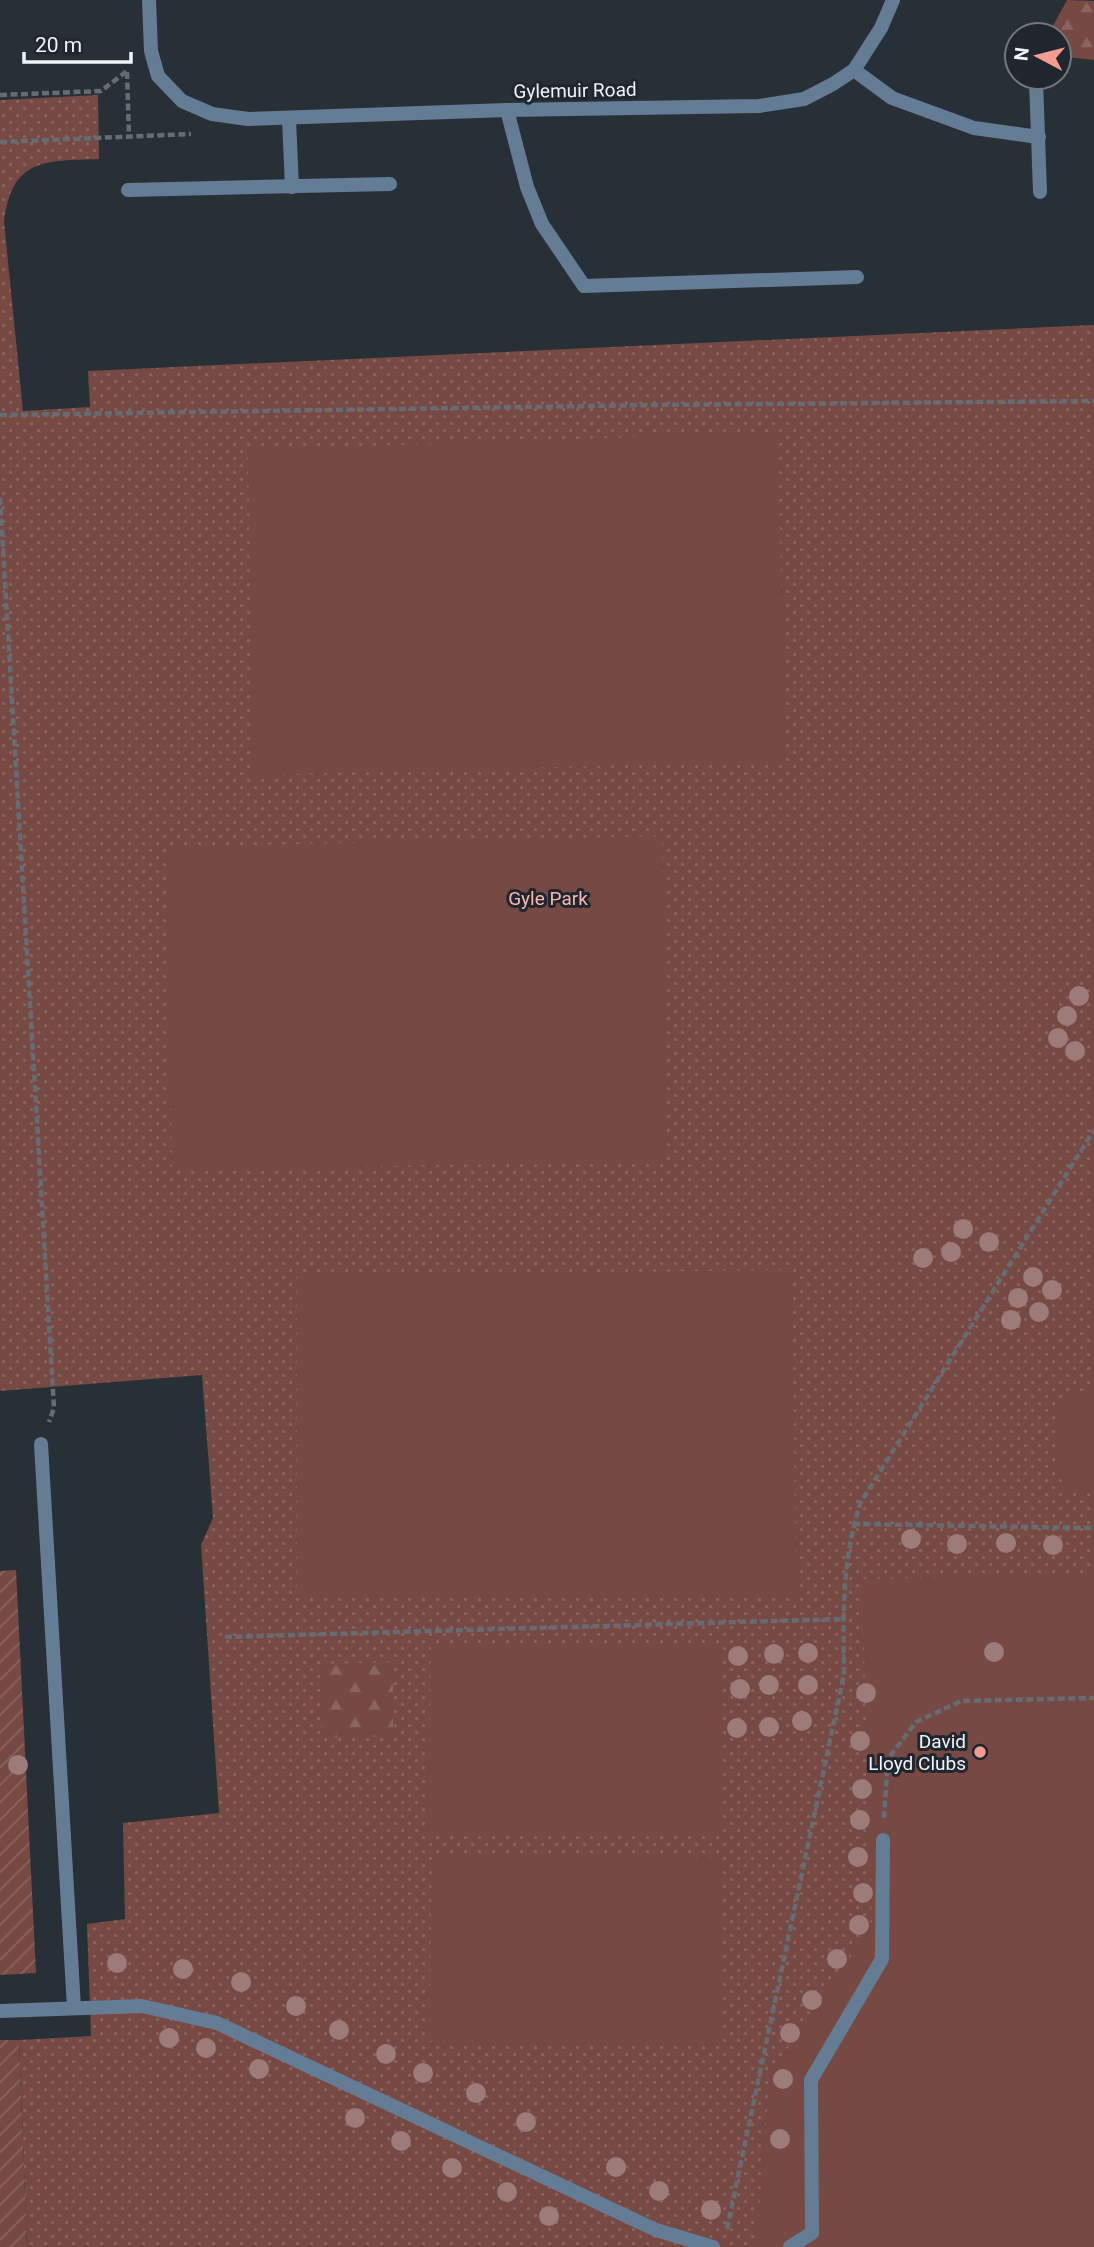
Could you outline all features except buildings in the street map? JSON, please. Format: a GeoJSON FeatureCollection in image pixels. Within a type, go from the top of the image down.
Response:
{"type":"FeatureCollection","features":[{"type":"Feature","properties":{"kind":"street","name":"Gylemuir Road"},"geometry":{"type":"LineString","coordinates":[[149,0],[151,51],[158,76],[182,101],[212,114],[248,119],[507,110],[759,106],[804,99],[854,70],[881,28],[894,0]]}},
{"type":"Feature","properties":{"kind":"street"},"geometry":{"type":"LineString","coordinates":[[854,70],[892,98],[974,128],[1039,137]]}},
{"type":"Feature","properties":{"kind":"street"},"geometry":{"type":"LineString","coordinates":[[1037,91],[1040,192]]}},
{"type":"Feature","properties":{"kind":"street"},"geometry":{"type":"LineString","coordinates":[[507,110],[527,187],[542,225],[584,286],[858,277]]}},
{"type":"Feature","properties":{"kind":"street"},"geometry":{"type":"LineString","coordinates":[[289,119],[292,187]]}},
{"type":"Feature","properties":{"kind":"street"},"geometry":{"type":"LineString","coordinates":[[128,190],[390,184]]}},
{"type":"Feature","properties":{"kind":"street"},"geometry":{"type":"LineString","coordinates":[[41,1444],[74,2007]]}},
{"type":"Feature","properties":{"kind":"street"},"geometry":{"type":"LineString","coordinates":[[790,2247],[812,2233],[811,2080],[883,1959],[883,1840]]}},
{"type":"Feature","properties":{"kind":"street"},"geometry":{"type":"LineString","coordinates":[[0,2011],[142,2006],[217,2023],[656,2230],[713,2247]]}},
{"type":"Feature","properties":{"kind":"path"},"geometry":{"type":"LineString","coordinates":[[0,95],[101,91],[151,51]]}},
{"type":"Feature","properties":{"kind":"path"},"geometry":{"type":"LineString","coordinates":[[127,71],[129,137]]}},
{"type":"Feature","properties":{"kind":"path"},"geometry":{"type":"LineString","coordinates":[[0,142],[193,134],[212,114]]}},
{"type":"Feature","properties":{"kind":"path"},"geometry":{"type":"LineString","coordinates":[[0,415],[1094,401]]}},
{"type":"Feature","properties":{"kind":"path"},"geometry":{"type":"LineString","coordinates":[[0,498],[54,1408],[41,1444]]}},
{"type":"Feature","properties":{"kind":"path"},"geometry":{"type":"LineString","coordinates":[[726,2234],[844,1674],[843,1619],[853,1524],[861,1502],[1094,1129]]}},
{"type":"Feature","properties":{"kind":"path"},"geometry":{"type":"LineString","coordinates":[[853,1524],[1094,1528]]}},
{"type":"Feature","properties":{"kind":"path"},"geometry":{"type":"LineString","coordinates":[[225,1637],[843,1619]]}},
{"type":"Feature","properties":{"kind":"path"},"geometry":{"type":"LineString","coordinates":[[883,1840],[888,1759],[916,1722],[961,1701],[1094,1698]]}},
{"type":"Feature","properties":{"kind":"green space"},"geometry":{"type":"Polygon","coordinates":[[[1067,0],[1094,1],[1094,60],[1073,58],[1073,21],[1056,21],[1067,0]]]}},
{"type":"Feature","properties":{"kind":"green space","name":"Gyle Park"},"geometry":{"type":"Polygon","coordinates":[[[98,95],[99,159],[62,161],[34,167],[23,174],[14,185],[8,201],[4,222],[23,411],[90,407],[88,371],[1094,325],[1094,2247],[27,2247],[19,2040],[91,2036],[87,1924],[125,1919],[123,1823],[219,1813],[201,1545],[213,1518],[202,1375],[0,1391],[0,100],[98,95]]]}},
{"type":"Feature","properties":{"kind":"green space"},"geometry":{"type":"Polygon","coordinates":[[[778,432],[785,761],[253,775],[248,450],[778,432]]]}},
{"type":"Feature","properties":{"kind":"green space"},"geometry":{"type":"Polygon","coordinates":[[[662,836],[666,1161],[172,1170],[166,847],[662,836]]]}},
{"type":"Feature","properties":{"kind":"green space"},"geometry":{"type":"Polygon","coordinates":[[[792,1270],[796,1595],[297,1594],[297,1276],[792,1270]]]}},
{"type":"Feature","properties":{"kind":"green space"},"geometry":{"type":"Polygon","coordinates":[[[1094,1394],[1094,1493],[1076,1493],[1067,1489],[1060,1476],[1056,1441],[1057,1413],[1060,1405],[1070,1395],[1094,1394]]]}},
{"type":"Feature","properties":{"kind":"green space"},"geometry":{"type":"Polygon","coordinates":[[[16,1570],[36,1973],[0,1975],[0,1571],[16,1570]]]}},
{"type":"Feature","properties":{"kind":"green space","name":"David Lloyd Clubs"},"geometry":{"type":"Polygon","coordinates":[[[1094,1575],[1094,2247],[756,2247],[770,2074],[872,1926],[862,1579],[1094,1575]]]}},
{"type":"Feature","properties":{"kind":"green space"},"geometry":{"type":"Polygon","coordinates":[[[431,1643],[721,1643],[719,1833],[428,1832],[431,1643]]]}},
{"type":"Feature","properties":{"kind":"green space"},"geometry":{"type":"Polygon","coordinates":[[[393,1662],[393,1736],[321,1738],[323,1664],[393,1662]]]}},
{"type":"Feature","properties":{"kind":"green space"},"geometry":{"type":"Polygon","coordinates":[[[432,1855],[721,1858],[719,2046],[429,2041],[432,1855]]]}},
{"type":"Feature","properties":{"kind":"green space"},"geometry":{"type":"Polygon","coordinates":[[[0,2040],[19,2040],[27,2247],[0,2247],[0,2040]]]}},
{"type":"Feature","properties":{"kind":"place","name":"David Lloyd Clubs"},"geometry":{"type":"Point","coordinates":[980,1752]}}]}
